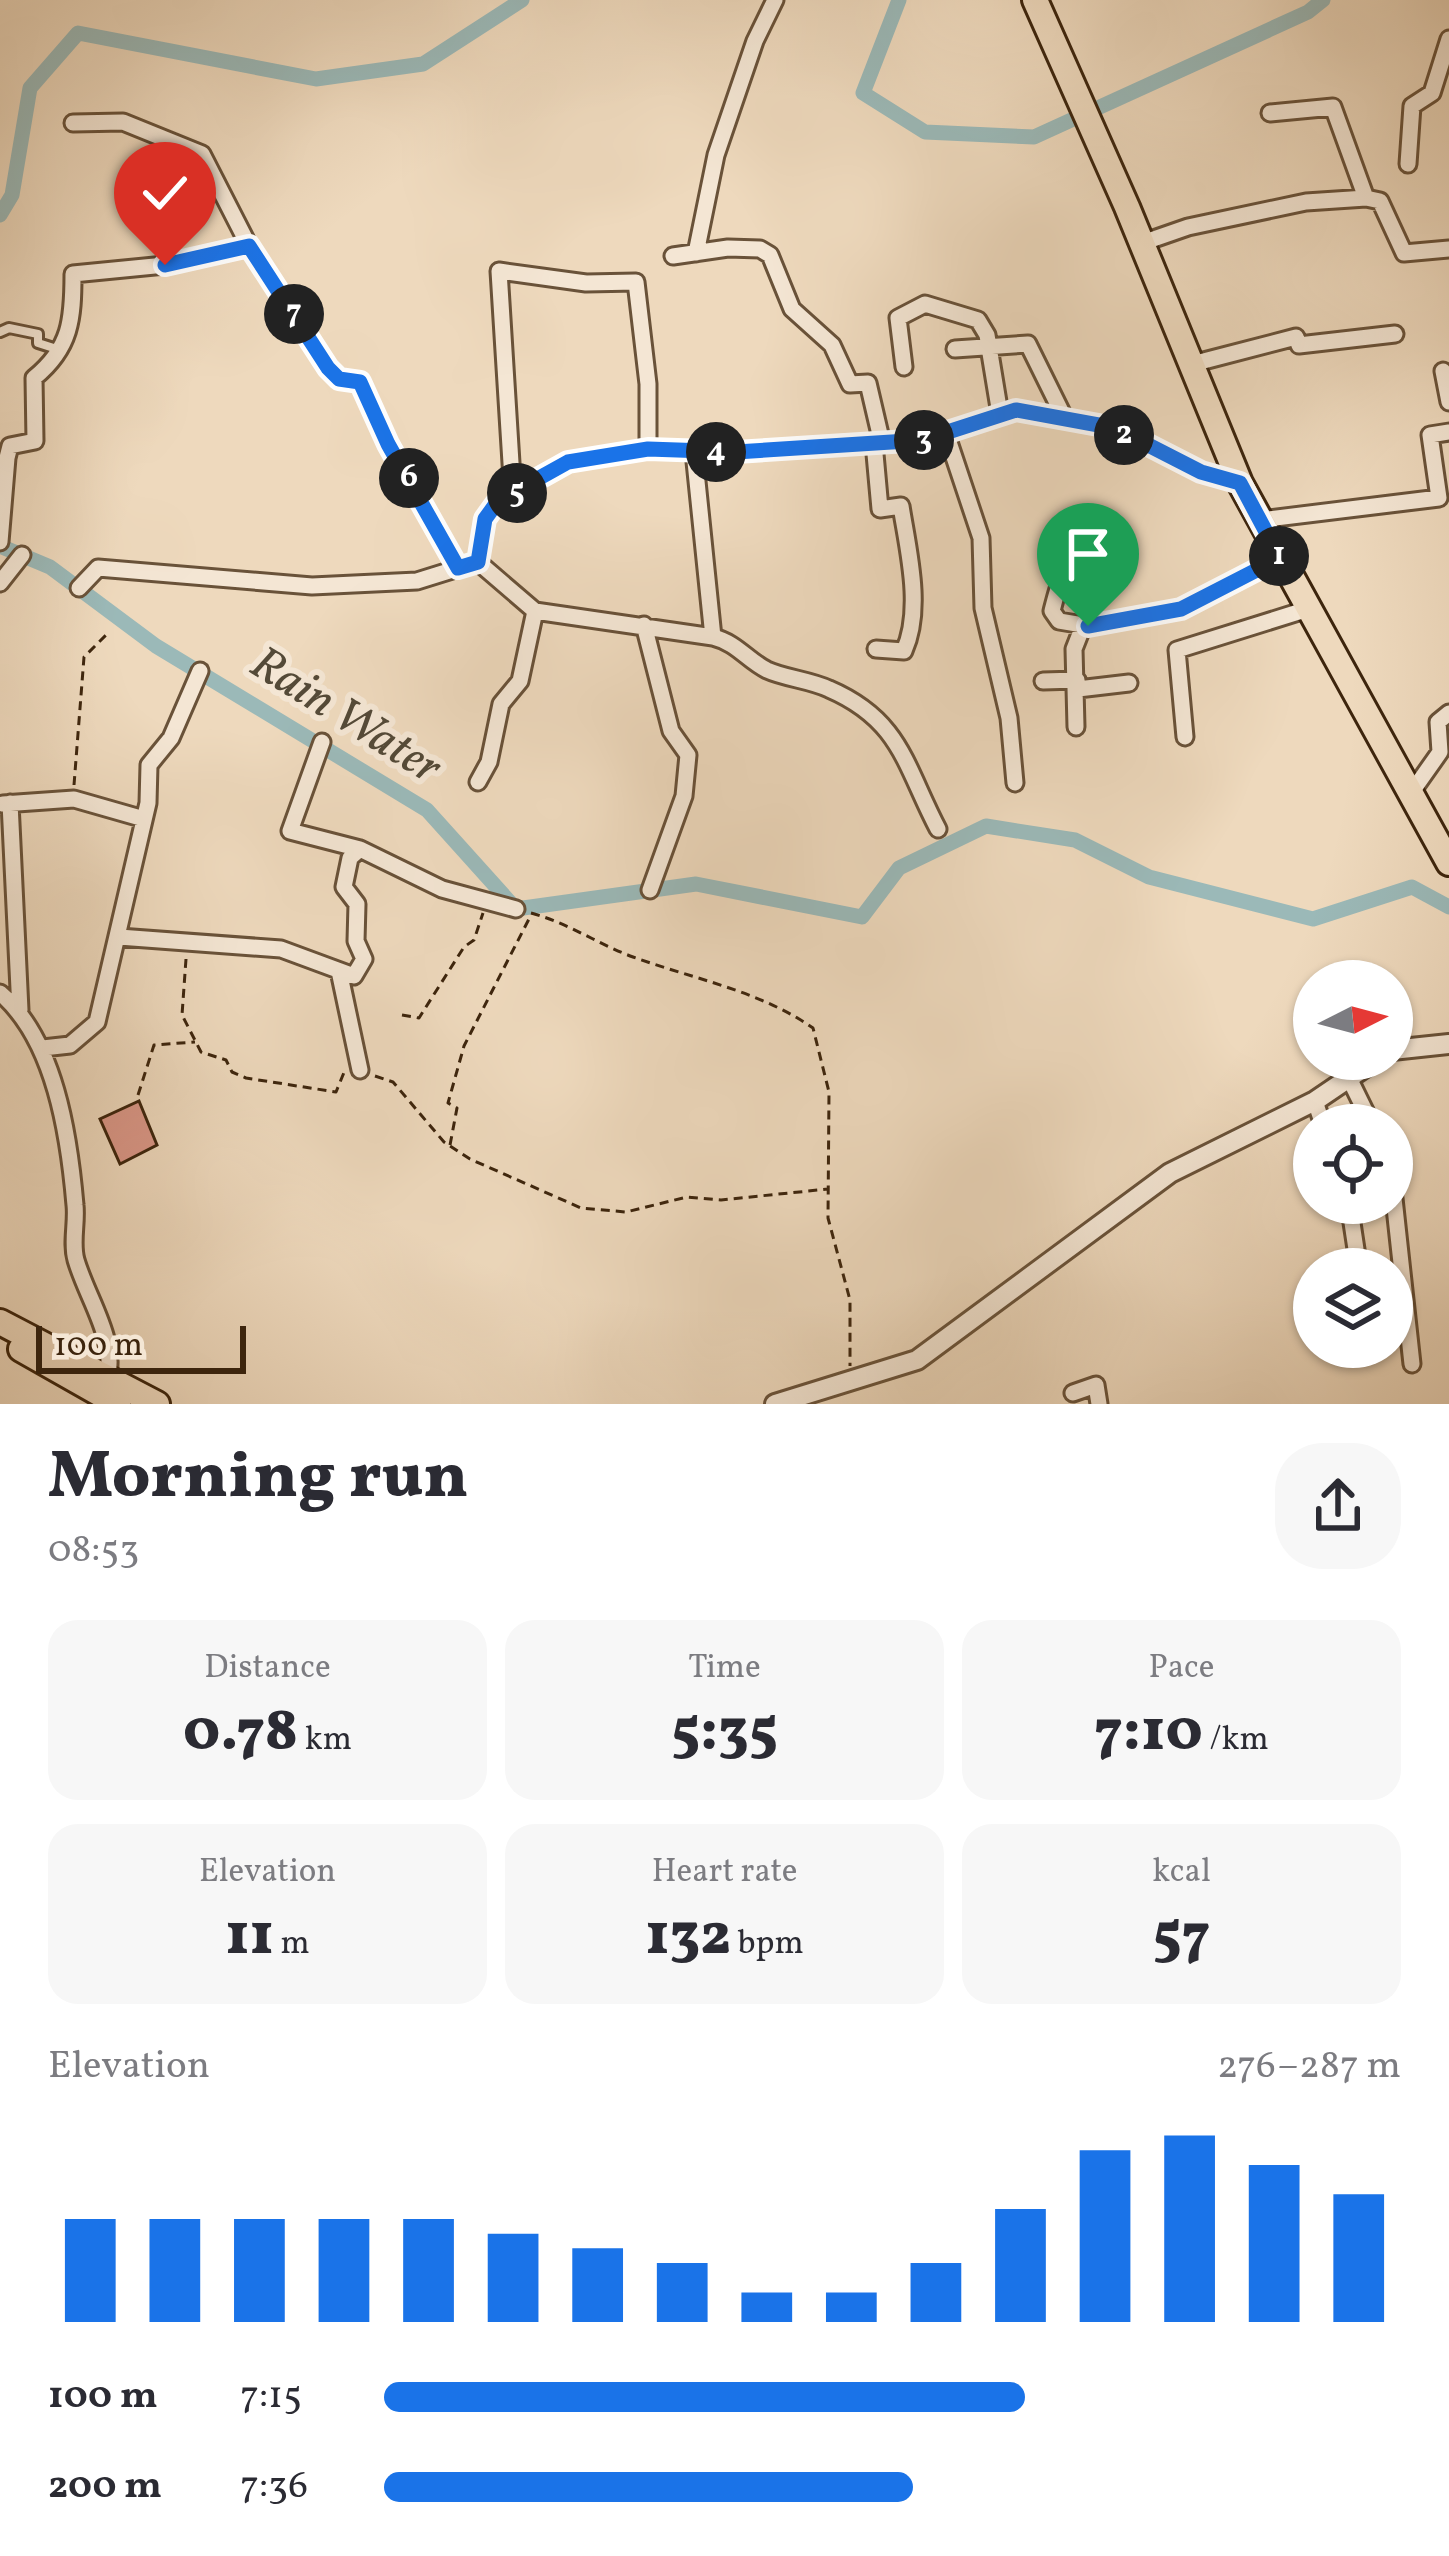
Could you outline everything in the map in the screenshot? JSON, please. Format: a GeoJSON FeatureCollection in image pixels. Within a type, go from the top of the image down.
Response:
{"type":"FeatureCollection","features":[{"type":"Feature","properties":{"kind":"main road"},"geometry":{"type":"LineString","coordinates":[[1035,0],[1240,483],[1408,796],[1449,863]]}},
{"type":"Feature","properties":{"kind":"main road"},"geometry":{"type":"LineString","coordinates":[[0,1322],[109,1392]]}},
{"type":"Feature","properties":{"kind":"main road"},"geometry":{"type":"LineString","coordinates":[[0,1338],[109,1392],[157,1404]]}},
{"type":"Feature","properties":{"kind":"street"},"geometry":{"type":"LineString","coordinates":[[696,253],[716,155],[755,41],[775,0]]}},
{"type":"Feature","properties":{"kind":"street"},"geometry":{"type":"LineString","coordinates":[[1408,164],[1412,106],[1432,93],[1449,39]]}},
{"type":"Feature","properties":{"kind":"street"},"geometry":{"type":"LineString","coordinates":[[1270,113],[1334,107],[1366,198]]}},
{"type":"Feature","properties":{"kind":"street"},"geometry":{"type":"LineString","coordinates":[[73,123],[123,122],[202,154],[249,246],[328,368],[339,379],[360,382],[388,444],[458,568]]}},
{"type":"Feature","properties":{"kind":"street"},"geometry":{"type":"LineString","coordinates":[[1142,243],[1188,226],[1286,206],[1366,198],[1380,201],[1404,253],[1449,249]]}},
{"type":"Feature","properties":{"kind":"street"},"geometry":{"type":"LineString","coordinates":[[0,542],[10,446],[35,441],[34,378],[61,350],[73,326],[73,274],[165,265],[249,246]]}},
{"type":"Feature","properties":{"kind":"street"},"geometry":{"type":"LineString","coordinates":[[674,256],[760,249],[770,255],[792,309],[832,345],[850,384],[868,383],[878,443],[880,509],[901,506],[911,569],[910,637],[904,651],[876,649]]}},
{"type":"Feature","properties":{"kind":"street"},"geometry":{"type":"LineString","coordinates":[[513,495],[499,271],[586,283],[636,282],[648,384],[648,449]]}},
{"type":"Feature","properties":{"kind":"street"},"geometry":{"type":"LineString","coordinates":[[904,367],[898,318],[925,304],[978,320],[990,347],[1000,414]]}},
{"type":"Feature","properties":{"kind":"street"},"geometry":{"type":"LineString","coordinates":[[1192,364],[1296,337],[1299,345],[1395,334]]}},
{"type":"Feature","properties":{"kind":"street"},"geometry":{"type":"LineString","coordinates":[[955,349],[1028,344],[1065,419]]}},
{"type":"Feature","properties":{"kind":"street"},"geometry":{"type":"LineString","coordinates":[[1443,371],[1449,402]]}},
{"type":"Feature","properties":{"kind":"street"},"geometry":{"type":"LineString","coordinates":[[478,562],[485,519],[498,501],[568,462],[648,449],[694,452],[878,443],[946,433],[1016,410],[1115,428],[1201,472],[1240,483]]}},
{"type":"Feature","properties":{"kind":"street"},"geometry":{"type":"LineString","coordinates":[[1260,520],[1438,497],[1430,435],[1449,431]]}},
{"type":"Feature","properties":{"kind":"street"},"geometry":{"type":"LineString","coordinates":[[946,433],[981,538],[983,608],[1010,718],[1015,783]]}},
{"type":"Feature","properties":{"kind":"street"},"geometry":{"type":"LineString","coordinates":[[694,452],[713,637]]}},
{"type":"Feature","properties":{"kind":"street"},"geometry":{"type":"LineString","coordinates":[[1090,543],[1073,552],[1052,611],[1059,621],[1083,626],[1181,609],[1280,558]]}},
{"type":"Feature","properties":{"kind":"street"},"geometry":{"type":"LineString","coordinates":[[0,583],[22,555]]}},
{"type":"Feature","properties":{"kind":"street"},"geometry":{"type":"LineString","coordinates":[[79,588],[98,568],[312,586],[416,581],[478,562]]}},
{"type":"Feature","properties":{"kind":"street"},"geometry":{"type":"LineString","coordinates":[[478,562],[535,611],[731,641],[769,671],[835,691],[886,724],[938,829]]}},
{"type":"Feature","properties":{"kind":"street"},"geometry":{"type":"LineString","coordinates":[[1185,737],[1177,650],[1308,609]]}},
{"type":"Feature","properties":{"kind":"street"},"geometry":{"type":"LineString","coordinates":[[478,782],[489,762],[501,704],[520,681],[535,611]]}},
{"type":"Feature","properties":{"kind":"street"},"geometry":{"type":"LineString","coordinates":[[644,625],[671,731],[688,755],[684,796],[650,890]]}},
{"type":"Feature","properties":{"kind":"street"},"geometry":{"type":"LineString","coordinates":[[1076,727],[1075,650],[1083,626]]}},
{"type":"Feature","properties":{"kind":"street"},"geometry":{"type":"LineString","coordinates":[[43,1048],[70,1045],[97,1022],[144,820],[149,765],[171,738],[200,671]]}},
{"type":"Feature","properties":{"kind":"street"},"geometry":{"type":"LineString","coordinates":[[1043,681],[1129,683]]}},
{"type":"Feature","properties":{"kind":"street"},"geometry":{"type":"LineString","coordinates":[[1408,796],[1440,752],[1438,722],[1449,713]]}},
{"type":"Feature","properties":{"kind":"street"},"geometry":{"type":"LineString","coordinates":[[322,742],[290,831],[360,849],[442,890],[524,912]]}},
{"type":"Feature","properties":{"kind":"street"},"geometry":{"type":"LineString","coordinates":[[20,1010],[5,804],[74,799],[144,820]]}},
{"type":"Feature","properties":{"kind":"street"},"geometry":{"type":"LineString","coordinates":[[119,937],[280,950],[354,976],[364,959],[356,941],[357,904],[344,886],[350,857],[360,849]]}},
{"type":"Feature","properties":{"kind":"street"},"geometry":{"type":"LineString","coordinates":[[339,971],[360,1070]]}},
{"type":"Feature","properties":{"kind":"street"},"geometry":{"type":"LineString","coordinates":[[0,993],[20,1010],[43,1048],[76,1206],[74,1255],[112,1352],[109,1392]]}},
{"type":"Feature","properties":{"kind":"street"},"geometry":{"type":"LineString","coordinates":[[1413,1048],[1449,1044]]}},
{"type":"Feature","properties":{"kind":"street"},"geometry":{"type":"LineString","coordinates":[[775,1404],[818,1398],[852,1380],[917,1360],[1170,1173],[1315,1101],[1346,1080]]}},
{"type":"Feature","properties":{"kind":"street"},"geometry":{"type":"LineString","coordinates":[[1073,1393],[1096,1385],[1099,1404]]}},
{"type":"Feature","properties":{"kind":"lane"},"geometry":{"type":"LineString","coordinates":[[0,332],[9,328],[38,334],[38,343],[61,350]]}},
{"type":"Feature","properties":{"kind":"path"},"geometry":{"type":"LineString","coordinates":[[74,799],[84,658],[108,632]]}},
{"type":"Feature","properties":{"kind":"path"},"geometry":{"type":"LineString","coordinates":[[402,1015],[419,1018],[451,965],[474,940],[484,918],[481,900]]}},
{"type":"Feature","properties":{"kind":"path"},"geometry":{"type":"LineString","coordinates":[[450,1146],[457,1108],[448,1103],[464,1046],[524,912],[567,923],[628,955],[782,1006],[813,1028],[829,1092],[828,1218],[850,1300],[846,1342],[852,1380]]}},
{"type":"Feature","properties":{"kind":"path"},"geometry":{"type":"LineString","coordinates":[[188,939],[182,1016],[201,1052],[226,1060],[232,1072],[336,1092],[348,1066],[393,1082],[450,1146],[581,1208],[626,1212],[687,1197],[721,1201],[828,1189]]}},
{"type":"Feature","properties":{"kind":"path"},"geometry":{"type":"LineString","coordinates":[[138,1095],[154,1045],[198,1042]]}},
{"type":"Feature","properties":{"kind":"building"},"geometry":{"type":"Polygon","coordinates":[[[139,1101],[157,1145],[120,1164],[100,1119],[139,1101]]]}},
{"type":"Feature","properties":{"kind":"waterway","name":"Rain Water"},"geometry":{"type":"LineString","coordinates":[[0,215],[12,195],[30,88],[78,33],[316,79],[423,64],[522,0]]}},
{"type":"Feature","properties":{"kind":"waterway","name":"Rain Water"},"geometry":{"type":"LineString","coordinates":[[899,0],[863,93],[925,132],[1034,137],[1308,12],[1323,0]]}},
{"type":"Feature","properties":{"kind":"waterway","name":"Rain Water"},"geometry":{"type":"LineString","coordinates":[[0,546],[50,567],[156,646],[427,810],[516,909],[696,884],[862,917],[899,868],[986,826],[1075,840],[1149,877],[1313,919],[1412,887],[1449,907]]}},
{"type":"Feature","properties":{"kind":"route"},"geometry":{"type":"LineString","coordinates":[[165,265],[249,246],[328,368],[339,379],[360,382],[388,444],[458,568],[478,562],[485,519],[498,501],[529,488],[568,462],[648,449],[736,452],[923,440],[1016,410],[1115,428],[1134,442],[1201,472],[1240,483],[1280,558],[1252,568],[1181,609],[1088,626]]}}]}
